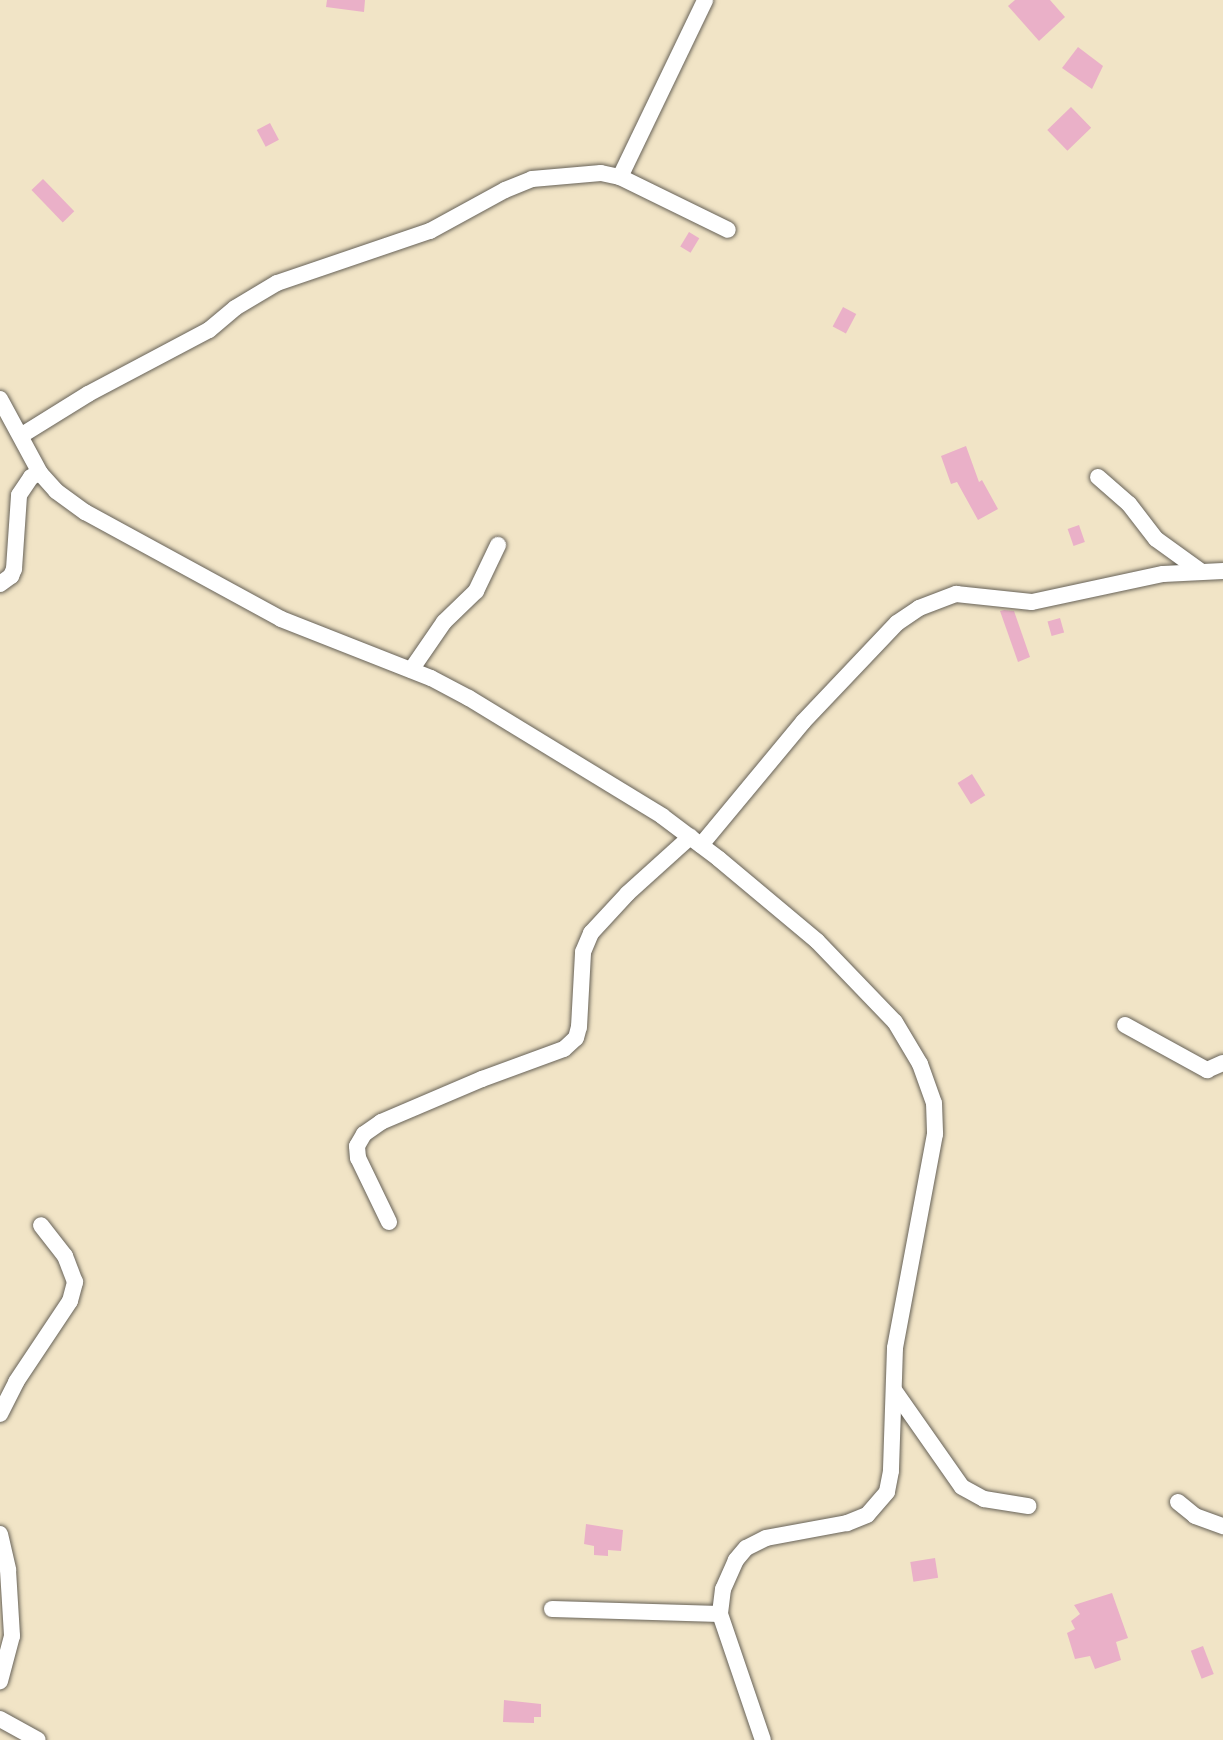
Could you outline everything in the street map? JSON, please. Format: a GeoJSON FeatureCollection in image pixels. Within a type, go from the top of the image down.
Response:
{"type":"FeatureCollection","features":[{"type":"Feature","properties":{"kind":"street"},"geometry":{"type":"LineString","coordinates":[[620,177],[705,0]]}},
{"type":"Feature","properties":{"kind":"street"},"geometry":{"type":"LineString","coordinates":[[22,435],[88,394],[199,336],[235,308],[277,283],[430,231],[505,190],[532,179],[601,173],[620,177],[728,230]]}},
{"type":"Feature","properties":{"kind":"street"},"geometry":{"type":"LineString","coordinates":[[0,399],[40,472],[56,491],[85,512],[281,619],[411,670],[469,698],[662,816],[817,941],[865,987],[901,1033],[920,1064],[934,1103],[935,1135],[895,1348],[891,1471],[887,1492],[867,1515],[847,1523],[766,1538],[746,1548],[736,1560],[723,1589],[720,1614],[763,1740]]}},
{"type":"Feature","properties":{"kind":"street"},"geometry":{"type":"LineString","coordinates":[[0,584],[11,576],[14,569],[19,495],[31,477],[40,472]]}},
{"type":"Feature","properties":{"kind":"street"},"geometry":{"type":"LineString","coordinates":[[1098,477],[1129,504],[1156,539],[1199,570]]}},
{"type":"Feature","properties":{"kind":"street"},"geometry":{"type":"LineString","coordinates":[[411,670],[444,622],[476,591],[498,545]]}},
{"type":"Feature","properties":{"kind":"street"},"geometry":{"type":"LineString","coordinates":[[389,1222],[358,1158],[357,1146],[364,1134],[381,1122],[469,1084],[564,1049],[576,1038],[583,952],[591,933],[628,893],[696,841],[897,623],[919,608],[956,594],[1032,602],[1163,574],[1199,570],[1223,571]]}},
{"type":"Feature","properties":{"kind":"street"},"geometry":{"type":"LineString","coordinates":[[1125,1026],[1207,1070],[1223,1063]]}},
{"type":"Feature","properties":{"kind":"street"},"geometry":{"type":"LineString","coordinates":[[0,1414],[16,1382],[70,1301],[75,1282],[65,1256],[41,1225]]}},
{"type":"Feature","properties":{"kind":"street"},"geometry":{"type":"LineString","coordinates":[[894,1390],[962,1487],[984,1499],[1028,1506]]}},
{"type":"Feature","properties":{"kind":"street"},"geometry":{"type":"LineString","coordinates":[[1178,1502],[1195,1516],[1223,1526]]}},
{"type":"Feature","properties":{"kind":"street"},"geometry":{"type":"LineString","coordinates":[[0,1534],[8,1570],[12,1636],[0,1681]]}},
{"type":"Feature","properties":{"kind":"street"},"geometry":{"type":"LineString","coordinates":[[552,1609],[720,1614]]}},
{"type":"Feature","properties":{"kind":"street"},"geometry":{"type":"LineString","coordinates":[[0,1719],[38,1740]]}},
{"type":"Feature","properties":{"kind":"building"},"geometry":{"type":"Polygon","coordinates":[[[327,0],[365,0],[364,12],[326,7],[327,0]]]}},
{"type":"Feature","properties":{"kind":"building"},"geometry":{"type":"Polygon","coordinates":[[[1015,0],[1050,0],[1065,17],[1039,41],[1008,6],[1015,0]]]}},
{"type":"Feature","properties":{"kind":"building"},"geometry":{"type":"Polygon","coordinates":[[[1078,47],[1103,66],[1092,89],[1062,68],[1078,47]]]}},
{"type":"Feature","properties":{"kind":"building"},"geometry":{"type":"Polygon","coordinates":[[[1071,107],[1091,128],[1067,151],[1047,130],[1071,107]]]}},
{"type":"Feature","properties":{"kind":"building"},"geometry":{"type":"Polygon","coordinates":[[[270,123],[279,140],[266,147],[257,130],[270,123]]]}},
{"type":"Feature","properties":{"kind":"building"},"geometry":{"type":"Polygon","coordinates":[[[43,179],[74,211],[63,222],[31,190],[43,179]]]}},
{"type":"Feature","properties":{"kind":"building"},"geometry":{"type":"Polygon","coordinates":[[[689,232],[699,238],[691,253],[680,247],[689,232]]]}},
{"type":"Feature","properties":{"kind":"building"},"geometry":{"type":"Polygon","coordinates":[[[843,307],[856,314],[846,333],[833,326],[843,307]]]}},
{"type":"Feature","properties":{"kind":"building"},"geometry":{"type":"Polygon","coordinates":[[[966,446],[979,482],[982,480],[998,509],[978,520],[957,482],[951,484],[941,456],[966,446]]]}},
{"type":"Feature","properties":{"kind":"building"},"geometry":{"type":"Polygon","coordinates":[[[1079,525],[1085,542],[1074,546],[1068,529],[1079,525]]]}},
{"type":"Feature","properties":{"kind":"building"},"geometry":{"type":"Polygon","coordinates":[[[1000,611],[1014,611],[1030,657],[1018,662],[1000,611]]]}},
{"type":"Feature","properties":{"kind":"building"},"geometry":{"type":"Polygon","coordinates":[[[1060,618],[1064,632],[1052,636],[1048,622],[1060,618]]]}},
{"type":"Feature","properties":{"kind":"building"},"geometry":{"type":"Polygon","coordinates":[[[972,774],[985,795],[971,804],[958,783],[972,774]]]}},
{"type":"Feature","properties":{"kind":"building"},"geometry":{"type":"Polygon","coordinates":[[[586,1524],[623,1530],[621,1551],[608,1550],[608,1556],[594,1555],[594,1546],[584,1544],[586,1524]]]}},
{"type":"Feature","properties":{"kind":"building"},"geometry":{"type":"Polygon","coordinates":[[[935,1558],[938,1578],[913,1582],[910,1562],[935,1558]]]}},
{"type":"Feature","properties":{"kind":"building"},"geometry":{"type":"Polygon","coordinates":[[[1112,1593],[1128,1638],[1116,1642],[1121,1660],[1095,1669],[1090,1656],[1075,1659],[1067,1633],[1075,1629],[1071,1621],[1080,1614],[1074,1605],[1112,1593]]]}},
{"type":"Feature","properties":{"kind":"building"},"geometry":{"type":"Polygon","coordinates":[[[1203,1646],[1214,1674],[1202,1679],[1191,1651],[1203,1646]]]}},
{"type":"Feature","properties":{"kind":"building"},"geometry":{"type":"Polygon","coordinates":[[[504,1700],[541,1704],[541,1717],[534,1717],[534,1723],[503,1722],[504,1700]]]}}]}
